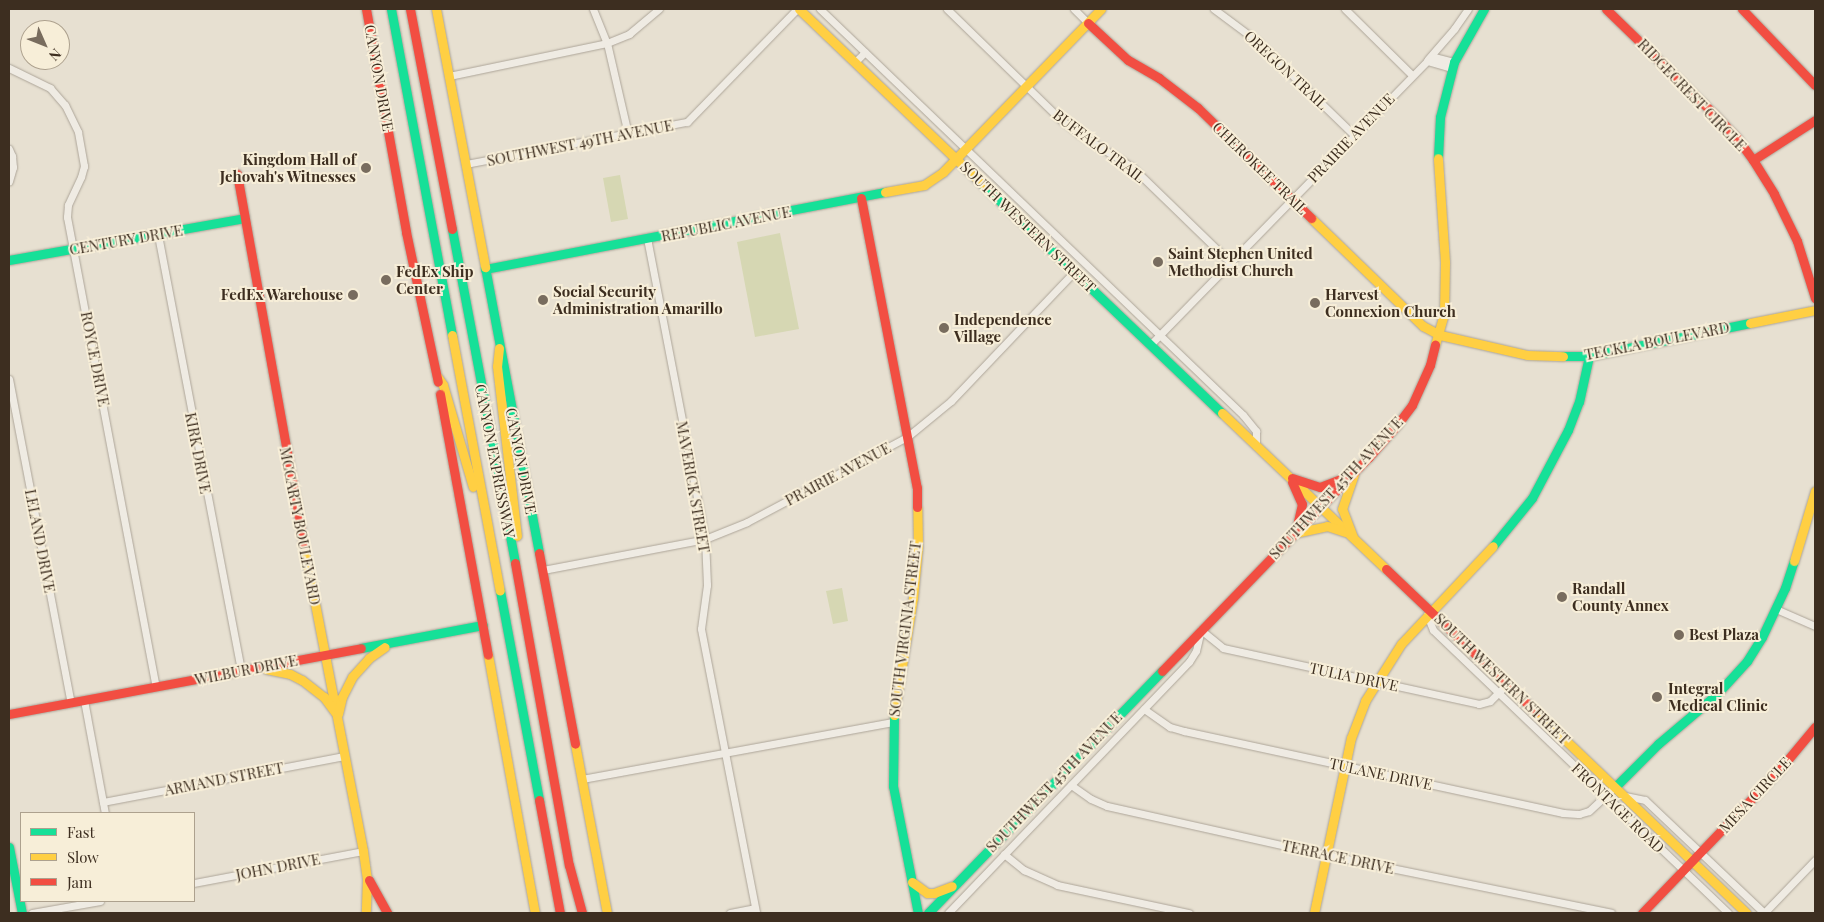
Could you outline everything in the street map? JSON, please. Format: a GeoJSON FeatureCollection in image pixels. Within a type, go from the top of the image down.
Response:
{"type":"FeatureCollection","features":[{"type":"Feature","properties":{"kind":"main road","name":"CANYON DRIVE"},"geometry":{"type":"LineString","coordinates":[[366,9],[406,232],[437,376],[535,913]]}},
{"type":"Feature","properties":{"kind":"main road","name":"CANYON EXPRESSWAY"},"geometry":{"type":"LineString","coordinates":[[391,9],[560,913]]}},
{"type":"Feature","properties":{"kind":"main road","name":"CANYON EXPRESSWAY"},"geometry":{"type":"LineString","coordinates":[[410,9],[550,750],[569,865],[582,913]]}},
{"type":"Feature","properties":{"kind":"main road"},"geometry":{"type":"LineString","coordinates":[[416,38],[419,26],[417,9]]}},
{"type":"Feature","properties":{"kind":"main road","name":"CANYON DRIVE"},"geometry":{"type":"LineString","coordinates":[[436,9],[607,913]]}},
{"type":"Feature","properties":{"kind":"main road","name":"SOUTH WESTERN STREET"},"geometry":{"type":"LineString","coordinates":[[798,9],[957,158],[1150,345],[1352,536],[1429,613],[1507,684],[1746,913]]}},
{"type":"Feature","properties":{"kind":"main road","name":"REPUBLIC AVENUE"},"geometry":{"type":"LineString","coordinates":[[485,268],[924,185],[941,174],[1101,9]]}},
{"type":"Feature","properties":{"kind":"main road","name":"SOUTHWEST 45TH AVENUE"},"geometry":{"type":"LineString","coordinates":[[928,913],[1353,473],[1408,410],[1430,365],[1440,335],[1444,314],[1446,262],[1438,145],[1440,117],[1453,65],[1469,32],[1484,9]]}},
{"type":"Feature","properties":{"kind":"main road","name":"RIDGECREST CIRCLE"},"geometry":{"type":"LineString","coordinates":[[1606,9],[1715,115],[1737,138],[1753,160],[1774,194],[1797,241],[1815,298]]}},
{"type":"Feature","properties":{"kind":"main road"},"geometry":{"type":"LineString","coordinates":[[1742,9],[1815,85]]}},
{"type":"Feature","properties":{"kind":"main road","name":"CHEROKEE TRAIL"},"geometry":{"type":"LineString","coordinates":[[1088,23],[1128,60],[1159,78],[1198,108],[1423,326],[1440,335]]}},
{"type":"Feature","properties":{"kind":"main road"},"geometry":{"type":"LineString","coordinates":[[1753,160],[1815,120]]}},
{"type":"Feature","properties":{"kind":"main road","name":"MCCARTY BOULEVARD"},"geometry":{"type":"LineString","coordinates":[[237,174],[325,656],[363,851],[367,878],[366,913]]}},
{"type":"Feature","properties":{"kind":"main road","name":"SOUTH VIRGINIA STREET"},"geometry":{"type":"LineString","coordinates":[[862,198],[917,488],[918,546],[913,598],[893,722],[893,786],[918,913]]}},
{"type":"Feature","properties":{"kind":"main road","name":"CENTURY DRIVE"},"geometry":{"type":"LineString","coordinates":[[9,260],[244,218]]}},
{"type":"Feature","properties":{"kind":"main road","name":"TECKLA BOULEVARD"},"geometry":{"type":"LineString","coordinates":[[1440,335],[1527,355],[1589,356],[1815,310]]}},
{"type":"Feature","properties":{"kind":"main road"},"geometry":{"type":"LineString","coordinates":[[499,348],[498,376],[528,614],[526,624]]}},
{"type":"Feature","properties":{"kind":"main road"},"geometry":{"type":"LineString","coordinates":[[1314,913],[1352,738],[1376,681],[1400,644],[1508,530],[1541,483],[1573,419],[1584,384],[1589,356]]}},
{"type":"Feature","properties":{"kind":"main road"},"geometry":{"type":"LineString","coordinates":[[437,376],[444,385],[481,518],[489,535]]}},
{"type":"Feature","properties":{"kind":"main road"},"geometry":{"type":"LineString","coordinates":[[1290,478],[1320,487],[1353,473]]}},
{"type":"Feature","properties":{"kind":"main road"},"geometry":{"type":"LineString","coordinates":[[1352,536],[1342,509],[1353,473]]}},
{"type":"Feature","properties":{"kind":"main road"},"geometry":{"type":"LineString","coordinates":[[1290,478],[1302,504],[1294,534],[1327,526],[1352,536]]}},
{"type":"Feature","properties":{"kind":"main road"},"geometry":{"type":"LineString","coordinates":[[1615,787],[1658,744],[1717,694],[1735,676],[1757,645],[1776,609],[1796,556],[1815,491]]}},
{"type":"Feature","properties":{"kind":"main road","name":"WILBUR DRIVE"},"geometry":{"type":"LineString","coordinates":[[9,714],[483,625]]}},
{"type":"Feature","properties":{"kind":"main road"},"geometry":{"type":"LineString","coordinates":[[337,716],[347,685],[360,666],[377,652],[395,642]]}},
{"type":"Feature","properties":{"kind":"main road"},"geometry":{"type":"LineString","coordinates":[[257,668],[280,671],[302,680],[324,697],[337,716]]}},
{"type":"Feature","properties":{"kind":"main road","name":"MESA CIRCLE"},"geometry":{"type":"LineString","coordinates":[[1645,912],[1780,768],[1815,727]]}},
{"type":"Feature","properties":{"kind":"main road"},"geometry":{"type":"LineString","coordinates":[[546,837],[544,848],[555,913]]}},
{"type":"Feature","properties":{"kind":"main road"},"geometry":{"type":"LineString","coordinates":[[9,847],[22,913]]}},
{"type":"Feature","properties":{"kind":"main road","name":"MCCARTY BOULEVARD"},"geometry":{"type":"LineString","coordinates":[[367,878],[387,913]]}},
{"type":"Feature","properties":{"kind":"main road"},"geometry":{"type":"LineString","coordinates":[[912,882],[927,893],[934,893],[957,884]]}},
{"type":"Feature","properties":{"kind":"street"},"geometry":{"type":"LineString","coordinates":[[593,9],[607,43],[628,134]]}},
{"type":"Feature","properties":{"kind":"street"},"geometry":{"type":"LineString","coordinates":[[449,76],[607,43],[628,34],[659,9]]}},
{"type":"Feature","properties":{"kind":"street","name":"SOUTHWEST 49TH AVENUE"},"geometry":{"type":"LineString","coordinates":[[466,164],[680,124],[694,117],[798,9]]}},
{"type":"Feature","properties":{"kind":"street","name":"SOUTH WESTERN STREET"},"geometry":{"type":"LineString","coordinates":[[820,9],[1250,422],[1256,431],[1256,446]]}},
{"type":"Feature","properties":{"kind":"street","name":"BUFFALO TRAIL"},"geometry":{"type":"LineString","coordinates":[[947,9],[1071,128],[1132,167],[1230,262]]}},
{"type":"Feature","properties":{"kind":"street","name":"CHEROKEE TRAIL"},"geometry":{"type":"LineString","coordinates":[[1074,9],[1088,23]]}},
{"type":"Feature","properties":{"kind":"street","name":"OREGON TRAIL"},"geometry":{"type":"LineString","coordinates":[[1214,9],[1257,41],[1354,135]]}},
{"type":"Feature","properties":{"kind":"street"},"geometry":{"type":"LineString","coordinates":[[1345,9],[1412,75]]}},
{"type":"Feature","properties":{"kind":"street"},"geometry":{"type":"LineString","coordinates":[[1426,61],[1430,54],[1458,25],[1466,10]]}},
{"type":"Feature","properties":{"kind":"street"},"geometry":{"type":"LineString","coordinates":[[1458,25],[1469,32]]}},
{"type":"Feature","properties":{"kind":"street"},"geometry":{"type":"LineString","coordinates":[[855,62],[865,52]]}},
{"type":"Feature","properties":{"kind":"street"},"geometry":{"type":"LineString","coordinates":[[1426,61],[1434,57],[1453,65]]}},
{"type":"Feature","properties":{"kind":"street","name":"PRAIRIE AVENUE"},"geometry":{"type":"LineString","coordinates":[[1150,345],[1426,61]]}},
{"type":"Feature","properties":{"kind":"street","name":"ROYCE DRIVE"},"geometry":{"type":"LineString","coordinates":[[9,68],[50,88],[66,105],[73,117],[84,166],[82,177],[68,205],[67,217],[156,687]]}},
{"type":"Feature","properties":{"kind":"street"},"geometry":{"type":"LineString","coordinates":[[9,149],[13,167],[9,180]]}},
{"type":"Feature","properties":{"kind":"street"},"geometry":{"type":"LineString","coordinates":[[981,182],[991,172]]}},
{"type":"Feature","properties":{"kind":"street","name":"KIRK DRIVE"},"geometry":{"type":"LineString","coordinates":[[158,234],[241,671]]}},
{"type":"Feature","properties":{"kind":"street","name":"MAVERICK STREET"},"geometry":{"type":"LineString","coordinates":[[647,238],[705,540],[707,585],[701,629],[755,911]]}},
{"type":"Feature","properties":{"kind":"street","name":"PRAIRIE AVENUE"},"geometry":{"type":"LineString","coordinates":[[543,570],[705,540],[747,522],[907,437],[951,401],[1074,272]]}},
{"type":"Feature","properties":{"kind":"street","name":"LELAND DRIVE"},"geometry":{"type":"LineString","coordinates":[[9,379],[71,703]]}},
{"type":"Feature","properties":{"kind":"street"},"geometry":{"type":"LineString","coordinates":[[1776,609],[1815,626]]}},
{"type":"Feature","properties":{"kind":"street","name":"FRONTAGE ROAD"},"geometry":{"type":"LineString","coordinates":[[1429,613],[1433,630],[1728,913]]}},
{"type":"Feature","properties":{"kind":"street","name":"TULIA DRIVE"},"geometry":{"type":"LineString","coordinates":[[1201,630],[1222,648],[1478,704],[1490,701],[1507,684]]}},
{"type":"Feature","properties":{"kind":"street","name":"SOUTHWEST 45TH AVENUE"},"geometry":{"type":"LineString","coordinates":[[948,913],[1190,662],[1196,651],[1201,630]]}},
{"type":"Feature","properties":{"kind":"street"},"geometry":{"type":"LineString","coordinates":[[84,700],[105,812]]}},
{"type":"Feature","properties":{"kind":"street","name":"TULANE DRIVE"},"geometry":{"type":"LineString","coordinates":[[1144,709],[1170,727],[1184,731],[1564,813],[1579,814],[1588,811],[1615,787]]}},
{"type":"Feature","properties":{"kind":"street"},"geometry":{"type":"LineString","coordinates":[[582,779],[893,722]]}},
{"type":"Feature","properties":{"kind":"street","name":"ARMAND STREET"},"geometry":{"type":"LineString","coordinates":[[102,802],[345,756]]}},
{"type":"Feature","properties":{"kind":"street","name":"TERRACE DRIVE"},"geometry":{"type":"LineString","coordinates":[[1071,785],[1092,800],[1107,806],[1327,855],[1611,913]]}},
{"type":"Feature","properties":{"kind":"street"},"geometry":{"type":"LineString","coordinates":[[1625,796],[1645,800],[1764,913],[1815,860]]}},
{"type":"Feature","properties":{"kind":"street","name":"JOHN DRIVE"},"geometry":{"type":"LineString","coordinates":[[195,883],[363,851]]}},
{"type":"Feature","properties":{"kind":"street"},"geometry":{"type":"LineString","coordinates":[[1004,854],[1031,874],[1057,885],[1189,913]]}},
{"type":"Feature","properties":{"kind":"street"},"geometry":{"type":"LineString","coordinates":[[32,913],[94,902]]}},
{"type":"Feature","properties":{"kind":"street"},"geometry":{"type":"LineString","coordinates":[[939,902],[948,913]]}},
{"type":"Feature","properties":{"kind":"street"},"geometry":{"type":"LineString","coordinates":[[730,913],[755,911]]}},
{"type":"Feature","properties":{"kind":"green space"},"geometry":{"type":"Polygon","coordinates":[[[620,175],[628,219],[611,222],[603,178],[620,175]]]}},
{"type":"Feature","properties":{"kind":"green space"},"geometry":{"type":"Polygon","coordinates":[[[780,233],[799,329],[755,337],[737,242],[780,233]]]}},
{"type":"Feature","properties":{"kind":"green space"},"geometry":{"type":"Polygon","coordinates":[[[842,588],[848,621],[833,624],[826,591],[842,588]]]}},
{"type":"Feature","properties":{"kind":"traffic: fast"},"geometry":{"type":"LineString","coordinates":[[391,9],[452,335]]}},
{"type":"Feature","properties":{"kind":"traffic: fast"},"geometry":{"type":"LineString","coordinates":[[1438,158],[1440,117],[1454,62],[1484,9]]}},
{"type":"Feature","properties":{"kind":"traffic: fast"},"geometry":{"type":"LineString","coordinates":[[982,184],[1222,413]]}},
{"type":"Feature","properties":{"kind":"traffic: fast"},"geometry":{"type":"LineString","coordinates":[[485,269],[885,192]]}},
{"type":"Feature","properties":{"kind":"traffic: fast"},"geometry":{"type":"LineString","coordinates":[[9,260],[244,218]]}},
{"type":"Feature","properties":{"kind":"traffic: fast"},"geometry":{"type":"LineString","coordinates":[[452,229],[515,563]]}},
{"type":"Feature","properties":{"kind":"traffic: fast"},"geometry":{"type":"LineString","coordinates":[[485,267],[539,553]]}},
{"type":"Feature","properties":{"kind":"traffic: fast"},"geometry":{"type":"LineString","coordinates":[[1563,356],[1589,356],[1750,323]]}},
{"type":"Feature","properties":{"kind":"traffic: fast"},"geometry":{"type":"LineString","coordinates":[[1493,546],[1532,498],[1568,430],[1579,402],[1589,356]]}},
{"type":"Feature","properties":{"kind":"traffic: fast"},"geometry":{"type":"LineString","coordinates":[[1615,787],[1658,744],[1717,694],[1747,661],[1762,637],[1785,588],[1794,561]]}},
{"type":"Feature","properties":{"kind":"traffic: fast"},"geometry":{"type":"LineString","coordinates":[[500,591],[539,800]]}},
{"type":"Feature","properties":{"kind":"traffic: fast"},"geometry":{"type":"LineString","coordinates":[[361,648],[483,625]]}},
{"type":"Feature","properties":{"kind":"traffic: fast"},"geometry":{"type":"LineString","coordinates":[[928,913],[1162,671]]}},
{"type":"Feature","properties":{"kind":"traffic: fast"},"geometry":{"type":"LineString","coordinates":[[894,715],[893,786],[918,913]]}},
{"type":"Feature","properties":{"kind":"traffic: fast"},"geometry":{"type":"LineString","coordinates":[[9,847],[22,913]]}},
{"type":"Feature","properties":{"kind":"traffic: slow"},"geometry":{"type":"LineString","coordinates":[[436,9],[485,267]]}},
{"type":"Feature","properties":{"kind":"traffic: slow"},"geometry":{"type":"LineString","coordinates":[[799,9],[982,184]]}},
{"type":"Feature","properties":{"kind":"traffic: slow"},"geometry":{"type":"LineString","coordinates":[[885,192],[924,185],[943,172],[1101,9]]}},
{"type":"Feature","properties":{"kind":"traffic: slow"},"geometry":{"type":"LineString","coordinates":[[1435,345],[1444,314],[1445,262],[1438,158]]}},
{"type":"Feature","properties":{"kind":"traffic: slow"},"geometry":{"type":"LineString","coordinates":[[1311,218],[1423,326],[1440,335],[1527,355],[1563,356]]}},
{"type":"Feature","properties":{"kind":"traffic: slow"},"geometry":{"type":"LineString","coordinates":[[1750,323],[1815,310]]}},
{"type":"Feature","properties":{"kind":"traffic: slow"},"geometry":{"type":"LineString","coordinates":[[452,335],[500,591]]}},
{"type":"Feature","properties":{"kind":"traffic: slow"},"geometry":{"type":"LineString","coordinates":[[499,348],[497,366],[517,536]]}},
{"type":"Feature","properties":{"kind":"traffic: slow"},"geometry":{"type":"LineString","coordinates":[[437,376],[443,385],[473,487]]}},
{"type":"Feature","properties":{"kind":"traffic: slow"},"geometry":{"type":"LineString","coordinates":[[1222,413],[1386,569]]}},
{"type":"Feature","properties":{"kind":"traffic: slow"},"geometry":{"type":"LineString","coordinates":[[1353,537],[1342,509],[1354,474]]}},
{"type":"Feature","properties":{"kind":"traffic: slow"},"geometry":{"type":"LineString","coordinates":[[1794,561],[1815,491]]}},
{"type":"Feature","properties":{"kind":"traffic: slow"},"geometry":{"type":"LineString","coordinates":[[894,715],[913,598],[918,546],[917,507]]}},
{"type":"Feature","properties":{"kind":"traffic: slow"},"geometry":{"type":"LineString","coordinates":[[1295,533],[1327,526],[1345,532]]}},
{"type":"Feature","properties":{"kind":"traffic: slow"},"geometry":{"type":"LineString","coordinates":[[1314,913],[1351,738],[1365,701],[1401,644],[1493,546]]}},
{"type":"Feature","properties":{"kind":"traffic: slow"},"geometry":{"type":"LineString","coordinates":[[304,547],[363,851],[367,878],[366,913]]}},
{"type":"Feature","properties":{"kind":"traffic: slow"},"geometry":{"type":"LineString","coordinates":[[338,714],[342,697],[352,677],[369,658],[385,647]]}},
{"type":"Feature","properties":{"kind":"traffic: slow"},"geometry":{"type":"LineString","coordinates":[[488,655],[535,913]]}},
{"type":"Feature","properties":{"kind":"traffic: slow"},"geometry":{"type":"LineString","coordinates":[[266,669],[290,674],[302,680],[324,697],[335,712]]}},
{"type":"Feature","properties":{"kind":"traffic: slow"},"geometry":{"type":"LineString","coordinates":[[1536,712],[1746,913]]}},
{"type":"Feature","properties":{"kind":"traffic: slow"},"geometry":{"type":"LineString","coordinates":[[575,744],[607,913]]}},
{"type":"Feature","properties":{"kind":"traffic: slow"},"geometry":{"type":"LineString","coordinates":[[912,882],[927,893],[934,893],[952,886]]}},
{"type":"Feature","properties":{"kind":"traffic: jam"},"geometry":{"type":"LineString","coordinates":[[366,9],[406,232],[438,382]]}},
{"type":"Feature","properties":{"kind":"traffic: jam"},"geometry":{"type":"LineString","coordinates":[[410,9],[452,229]]}},
{"type":"Feature","properties":{"kind":"traffic: jam"},"geometry":{"type":"LineString","coordinates":[[1606,9],[1715,115],[1737,138],[1753,160],[1774,194],[1797,241],[1815,298]]}},
{"type":"Feature","properties":{"kind":"traffic: jam"},"geometry":{"type":"LineString","coordinates":[[1742,9],[1815,85]]}},
{"type":"Feature","properties":{"kind":"traffic: jam"},"geometry":{"type":"LineString","coordinates":[[1088,23],[1128,60],[1159,78],[1198,108],[1311,218]]}},
{"type":"Feature","properties":{"kind":"traffic: jam"},"geometry":{"type":"LineString","coordinates":[[1753,160],[1815,120]]}},
{"type":"Feature","properties":{"kind":"traffic: jam"},"geometry":{"type":"LineString","coordinates":[[237,174],[304,547]]}},
{"type":"Feature","properties":{"kind":"traffic: jam"},"geometry":{"type":"LineString","coordinates":[[861,198],[917,488],[917,507]]}},
{"type":"Feature","properties":{"kind":"traffic: jam"},"geometry":{"type":"LineString","coordinates":[[1162,671],[1368,458],[1397,425],[1412,405],[1430,365],[1435,345]]}},
{"type":"Feature","properties":{"kind":"traffic: jam"},"geometry":{"type":"LineString","coordinates":[[440,394],[488,655]]}},
{"type":"Feature","properties":{"kind":"traffic: jam"},"geometry":{"type":"LineString","coordinates":[[1292,478],[1320,487],[1348,476]]}},
{"type":"Feature","properties":{"kind":"traffic: jam"},"geometry":{"type":"LineString","coordinates":[[1292,482],[1302,504],[1296,529]]}},
{"type":"Feature","properties":{"kind":"traffic: jam"},"geometry":{"type":"LineString","coordinates":[[539,553],[575,744]]}},
{"type":"Feature","properties":{"kind":"traffic: jam"},"geometry":{"type":"LineString","coordinates":[[515,563],[569,865],[582,913]]}},
{"type":"Feature","properties":{"kind":"traffic: jam"},"geometry":{"type":"LineString","coordinates":[[1386,569],[1536,712]]}},
{"type":"Feature","properties":{"kind":"traffic: jam"},"geometry":{"type":"LineString","coordinates":[[9,714],[361,648]]}},
{"type":"Feature","properties":{"kind":"traffic: jam"},"geometry":{"type":"LineString","coordinates":[[1642,913],[1780,769],[1815,727]]}},
{"type":"Feature","properties":{"kind":"traffic: jam"},"geometry":{"type":"LineString","coordinates":[[539,800],[560,913]]}},
{"type":"Feature","properties":{"kind":"traffic: jam"},"geometry":{"type":"LineString","coordinates":[[369,880],[387,913]]}},
{"type":"Feature","properties":{"kind":"place","name":"Kingdom Hall of Jehovah's Witnesses"},"geometry":{"type":"Point","coordinates":[366,168]}},
{"type":"Feature","properties":{"kind":"place","name":"Saint Stephen United Methodist Church"},"geometry":{"type":"Point","coordinates":[1158,262]}},
{"type":"Feature","properties":{"kind":"place","name":"FedEx Ship Center"},"geometry":{"type":"Point","coordinates":[386,280]}},
{"type":"Feature","properties":{"kind":"place","name":"FedEx Warehouse"},"geometry":{"type":"Point","coordinates":[353,295]}},
{"type":"Feature","properties":{"kind":"place","name":"Social Security Administration Amarillo"},"geometry":{"type":"Point","coordinates":[543,300]}},
{"type":"Feature","properties":{"kind":"place","name":"Harvest Connexion Church"},"geometry":{"type":"Point","coordinates":[1315,303]}},
{"type":"Feature","properties":{"kind":"place","name":"Independence Village"},"geometry":{"type":"Point","coordinates":[944,328]}},
{"type":"Feature","properties":{"kind":"place","name":"Randall County Annex"},"geometry":{"type":"Point","coordinates":[1562,597]}},
{"type":"Feature","properties":{"kind":"place","name":"Best Plaza"},"geometry":{"type":"Point","coordinates":[1679,635]}},
{"type":"Feature","properties":{"kind":"place","name":"Integral Medical Clinic"},"geometry":{"type":"Point","coordinates":[1657,697]}}]}
